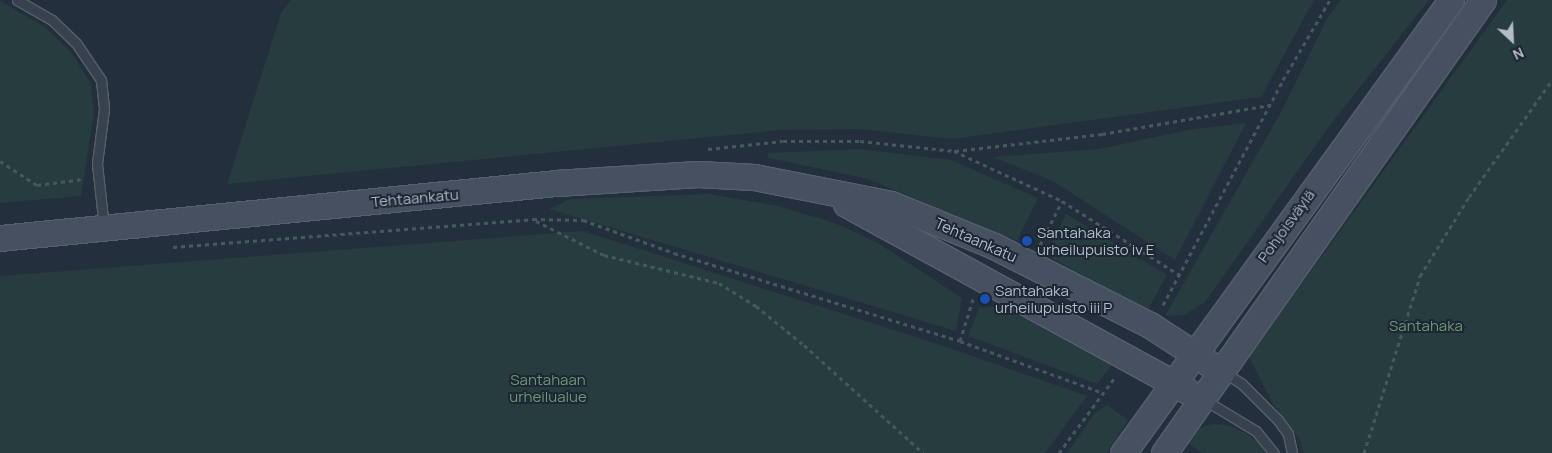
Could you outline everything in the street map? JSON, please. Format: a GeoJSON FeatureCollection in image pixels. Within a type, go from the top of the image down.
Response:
{"type":"FeatureCollection","features":[{"type":"Feature","properties":{"kind":"main road","name":"Pohjoisväylä"},"geometry":{"type":"LineString","coordinates":[[1123,453],[1172,382],[1451,0]]}},
{"type":"Feature","properties":{"kind":"main road"},"geometry":{"type":"LineString","coordinates":[[1164,453],[1483,0]]}},
{"type":"Feature","properties":{"kind":"main road","name":"Tehtaankatu"},"geometry":{"type":"LineString","coordinates":[[0,238],[556,183],[698,174],[754,177],[829,194],[891,204],[1030,264],[1150,325],[1222,372]]}},
{"type":"Feature","properties":{"kind":"main road","name":"Tehtaankatu"},"geometry":{"type":"LineString","coordinates":[[829,194],[1203,399]]}},
{"type":"Feature","properties":{"kind":"lane"},"geometry":{"type":"LineString","coordinates":[[16,0],[52,20],[76,43],[101,80],[104,109],[97,164],[104,228]]}},
{"type":"Feature","properties":{"kind":"lane"},"geometry":{"type":"LineString","coordinates":[[1222,372],[1242,384],[1278,420],[1288,434],[1292,453]]}},
{"type":"Feature","properties":{"kind":"lane"},"geometry":{"type":"LineString","coordinates":[[1203,399],[1256,431],[1274,453]]}},
{"type":"Feature","properties":{"kind":"path"},"geometry":{"type":"LineString","coordinates":[[1150,325],[1181,276],[1271,105],[1330,0]]}},
{"type":"Feature","properties":{"kind":"path"},"geometry":{"type":"LineString","coordinates":[[1364,453],[1420,276],[1469,197],[1552,80]]}},
{"type":"Feature","properties":{"kind":"path"},"geometry":{"type":"LineString","coordinates":[[702,150],[783,141],[860,141],[954,151],[1102,134],[1271,105]]}},
{"type":"Feature","properties":{"kind":"path"},"geometry":{"type":"LineString","coordinates":[[954,151],[1062,201],[1181,276]]}},
{"type":"Feature","properties":{"kind":"path"},"geometry":{"type":"LineString","coordinates":[[0,161],[37,185],[76,178],[100,180]]}},
{"type":"Feature","properties":{"kind":"path"},"geometry":{"type":"LineString","coordinates":[[1030,264],[1062,201]]}},
{"type":"Feature","properties":{"kind":"path"},"geometry":{"type":"LineString","coordinates":[[168,247],[533,219],[583,220],[674,253],[960,341],[1104,394]]}},
{"type":"Feature","properties":{"kind":"path"},"geometry":{"type":"LineString","coordinates":[[533,219],[604,255],[719,283],[756,306],[804,345],[923,453]]}},
{"type":"Feature","properties":{"kind":"path"},"geometry":{"type":"LineString","coordinates":[[960,341],[979,276]]}},
{"type":"Feature","properties":{"kind":"path"},"geometry":{"type":"LineString","coordinates":[[1060,453],[1128,358]]}},
{"type":"Feature","properties":{"kind":"green space"},"geometry":{"type":"Polygon","coordinates":[[[291,0],[1314,0],[1261,97],[952,139],[859,129],[781,130],[227,184],[281,13],[291,0]]]}},
{"type":"Feature","properties":{"kind":"green space"},"geometry":{"type":"Polygon","coordinates":[[[1341,0],[1429,0],[1330,125],[1205,302],[1184,315],[1165,316],[1280,114],[1328,17],[1341,0]]]}},
{"type":"Feature","properties":{"kind":"green space","name":"Santahaka"},"geometry":{"type":"Polygon","coordinates":[[[1507,0],[1552,0],[1552,453],[1304,453],[1300,440],[1273,404],[1249,357],[1507,0]]]}},
{"type":"Feature","properties":{"kind":"green space"},"geometry":{"type":"Polygon","coordinates":[[[0,1],[45,27],[71,52],[91,84],[94,113],[81,196],[0,203],[0,1]]]}},
{"type":"Feature","properties":{"kind":"green space"},"geometry":{"type":"Polygon","coordinates":[[[1246,123],[1175,260],[1053,181],[993,157],[1099,149],[1193,129],[1246,123]]]}},
{"type":"Feature","properties":{"kind":"green space"},"geometry":{"type":"Polygon","coordinates":[[[860,149],[951,160],[1038,198],[1017,241],[868,179],[769,158],[767,153],[860,149]]]}},
{"type":"Feature","properties":{"kind":"green space"},"geometry":{"type":"Polygon","coordinates":[[[709,194],[778,206],[835,223],[878,243],[962,298],[956,331],[549,209],[570,199],[709,194]]]}},
{"type":"Feature","properties":{"kind":"green space"},"geometry":{"type":"Polygon","coordinates":[[[1066,214],[1167,275],[1147,311],[1046,255],[1066,214]]]}},
{"type":"Feature","properties":{"kind":"green space","name":"Santahaan urheilualue"},"geometry":{"type":"Polygon","coordinates":[[[583,231],[941,345],[1087,396],[1045,453],[0,453],[0,276],[583,231]]]}},
{"type":"Feature","properties":{"kind":"green space"},"geometry":{"type":"Polygon","coordinates":[[[999,306],[1036,316],[1115,361],[1097,384],[968,336],[979,308],[999,306]]]}},
{"type":"Feature","properties":{"kind":"green space"},"geometry":{"type":"Polygon","coordinates":[[[1107,405],[1128,420],[1107,453],[1067,453],[1095,413],[1107,405]]]}},
{"type":"Feature","properties":{"kind":"green space"},"geometry":{"type":"Polygon","coordinates":[[[1212,424],[1228,425],[1246,433],[1262,446],[1265,453],[1202,453],[1186,442],[1198,429],[1212,424]]]}},
{"type":"Feature","properties":{"kind":"place","name":"Santahaka urheilupuisto iv E"},"geometry":{"type":"Point","coordinates":[1027,241]}},
{"type":"Feature","properties":{"kind":"place","name":"Santahaka urheilupuisto iii P"},"geometry":{"type":"Point","coordinates":[985,299]}}]}
